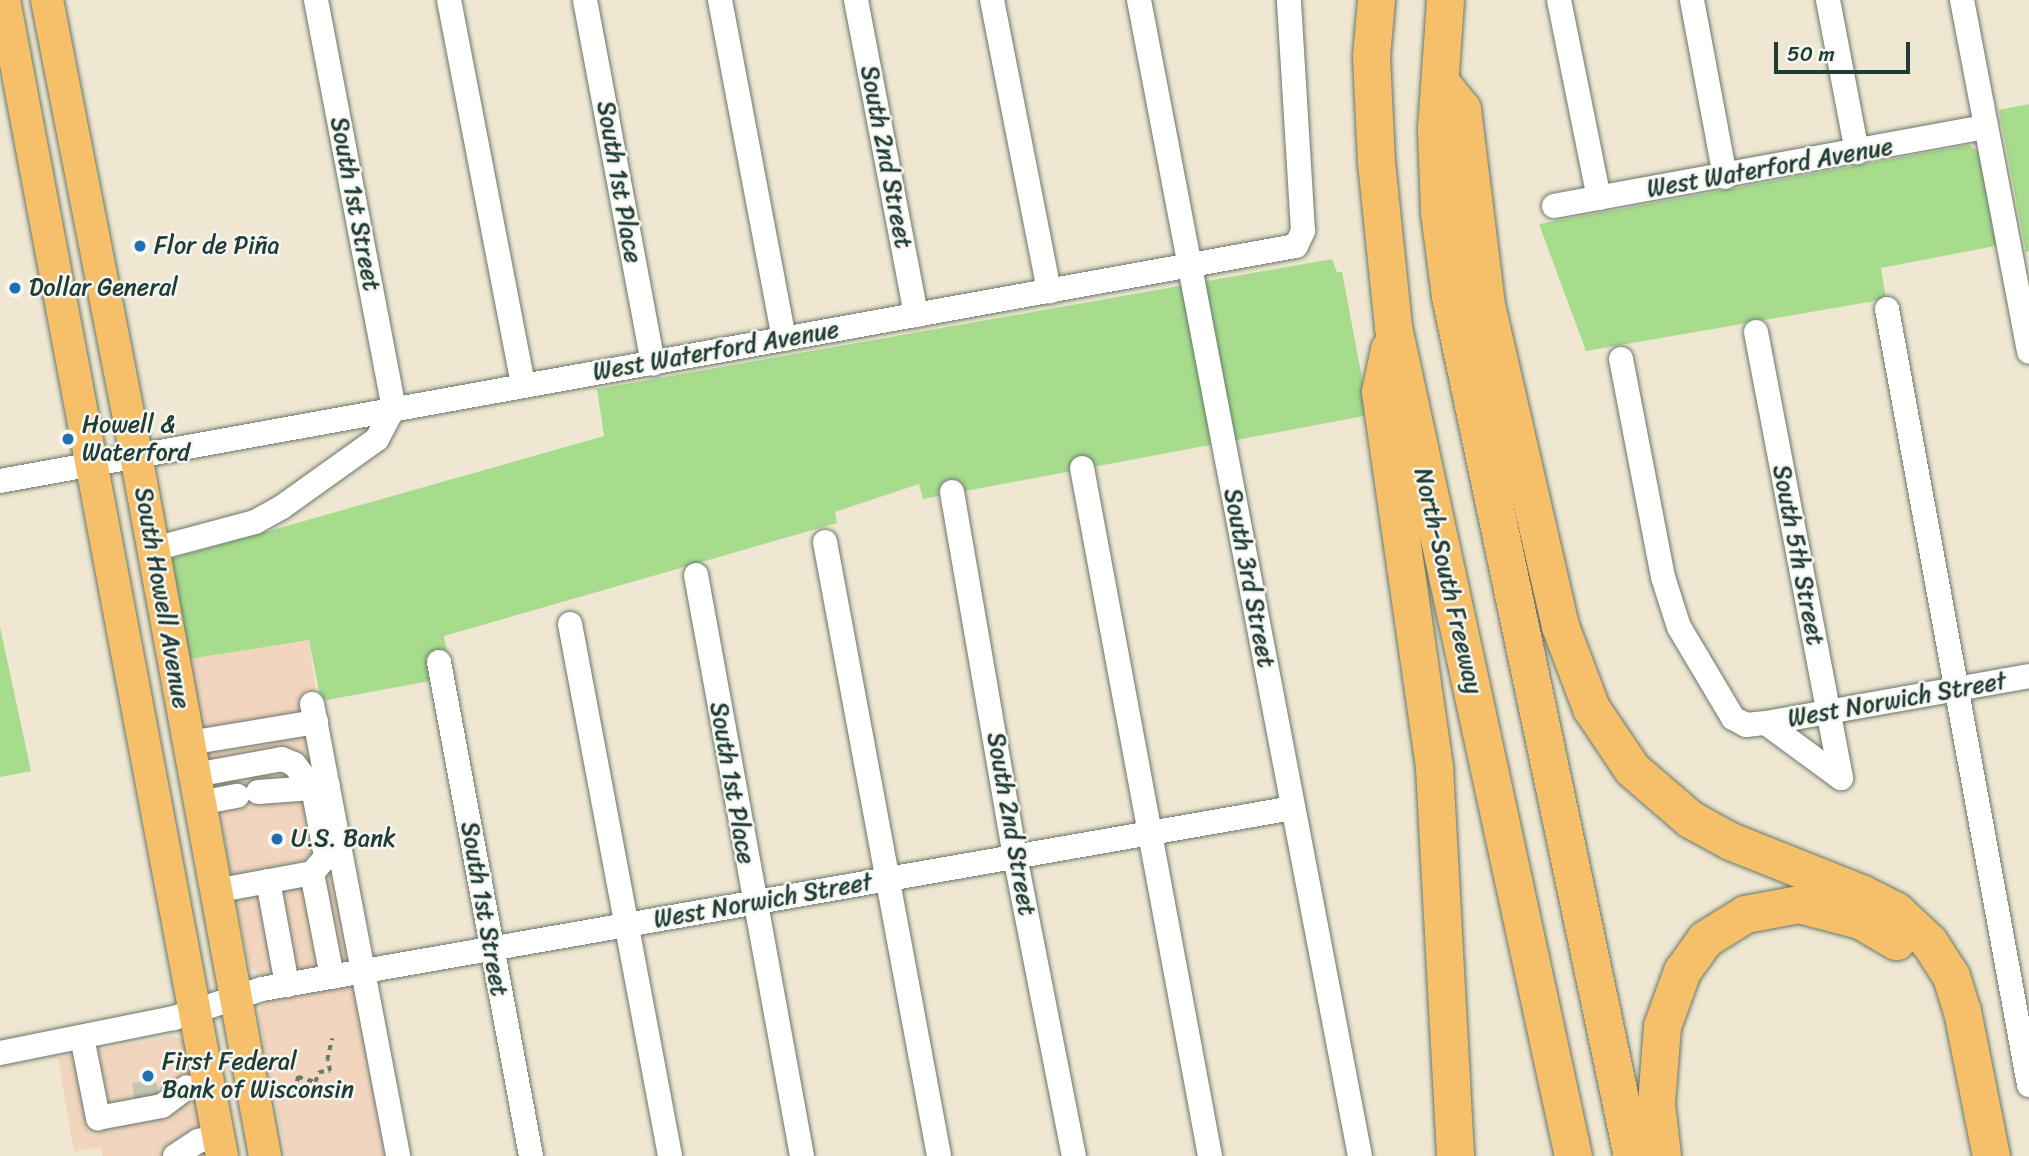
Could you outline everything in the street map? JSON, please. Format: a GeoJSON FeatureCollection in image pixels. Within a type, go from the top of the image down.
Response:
{"type":"FeatureCollection","features":[{"type":"Feature","properties":{"kind":"highway","name":"North-South Freeway"},"geometry":{"type":"LineString","coordinates":[[1376,0],[1371,56],[1375,149],[1393,327],[1573,1156]]}},
{"type":"Feature","properties":{"kind":"highway"},"geometry":{"type":"LineString","coordinates":[[1445,0],[1436,129],[1439,212],[1450,296],[1632,1156]]}},
{"type":"Feature","properties":{"kind":"highway"},"geometry":{"type":"LineString","coordinates":[[1441,83],[1462,109],[1486,304],[1560,626],[1591,708],[1632,769],[1690,819],[1730,841],[1861,893],[1896,911],[1929,942],[1951,976],[1962,1011],[1973,1152]]}},
{"type":"Feature","properties":{"kind":"highway"},"geometry":{"type":"LineString","coordinates":[[1393,327],[1380,392],[1434,767],[1455,1156]]}},
{"type":"Feature","properties":{"kind":"highway"},"geometry":{"type":"LineString","coordinates":[[1662,1156],[1656,1067],[1662,1026],[1682,971],[1705,939],[1724,925],[1745,914],[1799,904],[1860,920],[1902,945],[1920,964],[1942,1009],[1973,1152]]}},
{"type":"Feature","properties":{"kind":"main road","name":"South Howell Avenue"},"geometry":{"type":"LineString","coordinates":[[4,0],[195,1011],[188,1086],[220,1146]]}},
{"type":"Feature","properties":{"kind":"main road","name":"South Howell Avenue"},"geometry":{"type":"LineString","coordinates":[[47,0],[154,549],[265,1156]]}},
{"type":"Feature","properties":{"kind":"street","name":"South 1st Street"},"geometry":{"type":"LineString","coordinates":[[316,0],[394,407]]}},
{"type":"Feature","properties":{"kind":"street"},"geometry":{"type":"LineString","coordinates":[[449,0],[523,386]]}},
{"type":"Feature","properties":{"kind":"street","name":"South 1st Place"},"geometry":{"type":"LineString","coordinates":[[585,0],[653,363]]}},
{"type":"Feature","properties":{"kind":"street"},"geometry":{"type":"LineString","coordinates":[[720,0],[784,339]]}},
{"type":"Feature","properties":{"kind":"street","name":"South 2nd Street"},"geometry":{"type":"LineString","coordinates":[[856,0],[916,315]]}},
{"type":"Feature","properties":{"kind":"street"},"geometry":{"type":"LineString","coordinates":[[992,0],[1049,291]]}},
{"type":"Feature","properties":{"kind":"street","name":"South 3rd Street"},"geometry":{"type":"LineString","coordinates":[[1139,0],[1360,1156]]}},
{"type":"Feature","properties":{"kind":"street","name":"West Waterford Avenue"},"geometry":{"type":"LineString","coordinates":[[0,481],[394,407],[653,363],[1296,246],[1303,231],[1289,0]]}},
{"type":"Feature","properties":{"kind":"street"},"geometry":{"type":"LineString","coordinates":[[1559,0],[1599,198]]}},
{"type":"Feature","properties":{"kind":"street"},"geometry":{"type":"LineString","coordinates":[[1692,0],[1726,177]]}},
{"type":"Feature","properties":{"kind":"street"},"geometry":{"type":"LineString","coordinates":[[1828,0],[1857,152]]}},
{"type":"Feature","properties":{"kind":"street"},"geometry":{"type":"LineString","coordinates":[[1962,0],[2029,352]]}},
{"type":"Feature","properties":{"kind":"street","name":"West Waterford Avenue"},"geometry":{"type":"LineString","coordinates":[[1555,206],[1986,128]]}},
{"type":"Feature","properties":{"kind":"street"},"geometry":{"type":"LineString","coordinates":[[1887,309],[1960,689],[2029,1085]]}},
{"type":"Feature","properties":{"kind":"street","name":"South 5th Street"},"geometry":{"type":"LineString","coordinates":[[1756,332],[1841,778],[1766,723]]}},
{"type":"Feature","properties":{"kind":"street"},"geometry":{"type":"LineString","coordinates":[[1621,359],[1663,577],[1679,626],[1733,718],[1745,725],[1766,723]]}},
{"type":"Feature","properties":{"kind":"street"},"geometry":{"type":"LineString","coordinates":[[154,549],[255,522],[282,507],[377,439],[394,407]]}},
{"type":"Feature","properties":{"kind":"street"},"geometry":{"type":"LineString","coordinates":[[1082,468],[1210,1156]]}},
{"type":"Feature","properties":{"kind":"street","name":"South 2nd Street"},"geometry":{"type":"LineString","coordinates":[[951,492],[1015,856],[1074,1156]]}},
{"type":"Feature","properties":{"kind":"street"},"geometry":{"type":"LineString","coordinates":[[825,542],[939,1156]]}},
{"type":"Feature","properties":{"kind":"street","name":"South 1st Place"},"geometry":{"type":"LineString","coordinates":[[696,575],[753,903],[802,1156]]}},
{"type":"Feature","properties":{"kind":"street"},"geometry":{"type":"LineString","coordinates":[[570,624],[670,1156]]}},
{"type":"Feature","properties":{"kind":"street","name":"South 1st Street"},"geometry":{"type":"LineString","coordinates":[[439,662],[531,1156]]}},
{"type":"Feature","properties":{"kind":"street","name":"West Norwich Street"},"geometry":{"type":"LineString","coordinates":[[1766,723],[2029,677]]}},
{"type":"Feature","properties":{"kind":"street"},"geometry":{"type":"LineString","coordinates":[[189,743],[314,713],[326,856],[312,873],[278,876],[268,881],[215,891]]}},
{"type":"Feature","properties":{"kind":"street"},"geometry":{"type":"LineString","coordinates":[[197,789],[282,759],[294,764],[320,786],[363,972],[398,1156]]}},
{"type":"Feature","properties":{"kind":"street"},"geometry":{"type":"LineString","coordinates":[[197,789],[248,794],[320,786]]}},
{"type":"Feature","properties":{"kind":"street","name":"West Norwich Street"},"geometry":{"type":"LineString","coordinates":[[0,1053],[195,1011],[287,985],[1293,807]]}},
{"type":"Feature","properties":{"kind":"street"},"geometry":{"type":"LineString","coordinates":[[312,873],[332,977]]}},
{"type":"Feature","properties":{"kind":"street"},"geometry":{"type":"LineString","coordinates":[[268,881],[287,985]]}},
{"type":"Feature","properties":{"kind":"street"},"geometry":{"type":"LineString","coordinates":[[82,1037],[106,1117]]}},
{"type":"Feature","properties":{"kind":"street"},"geometry":{"type":"LineString","coordinates":[[106,1117],[162,1106],[188,1086]]}},
{"type":"Feature","properties":{"kind":"street"},"geometry":{"type":"LineString","coordinates":[[106,1117],[134,1096]]}},
{"type":"Feature","properties":{"kind":"street"},"geometry":{"type":"LineString","coordinates":[[175,1156],[198,1141],[220,1146]]}},
{"type":"Feature","properties":{"kind":"path"},"geometry":{"type":"LineString","coordinates":[[282,1094],[295,1091],[298,1077],[315,1082],[319,1072],[330,1071],[327,1060],[332,1039]]}},
{"type":"Feature","properties":{"kind":"shaded area"},"geometry":{"type":"Polygon","coordinates":[[[309,640],[351,960],[263,976],[249,965],[189,659],[309,640]]]}},
{"type":"Feature","properties":{"kind":"shaded area"},"geometry":{"type":"Polygon","coordinates":[[[358,985],[390,1156],[286,1156],[259,1016],[261,1007],[271,1000],[358,985]]]}},
{"type":"Feature","properties":{"kind":"shaded area"},"geometry":{"type":"Polygon","coordinates":[[[172,1036],[185,1041],[208,1156],[103,1156],[101,1147],[74,1152],[58,1058],[172,1036]]]}},
{"type":"Feature","properties":{"kind":"green space"},"geometry":{"type":"Polygon","coordinates":[[[2029,104],[2029,251],[2026,252],[1999,110],[2029,104]]]}},
{"type":"Feature","properties":{"kind":"green space"},"geometry":{"type":"Polygon","coordinates":[[[1969,145],[1979,152],[2000,245],[1881,268],[1886,299],[1586,351],[1539,224],[1969,145]]]}},
{"type":"Feature","properties":{"kind":"green space"},"geometry":{"type":"Polygon","coordinates":[[[1332,259],[1337,272],[1342,272],[1369,415],[923,499],[919,484],[835,512],[837,523],[444,636],[452,677],[321,701],[309,640],[189,659],[170,559],[604,436],[597,389],[1332,259]]]}},
{"type":"Feature","properties":{"kind":"green space"},"geometry":{"type":"Polygon","coordinates":[[[0,627],[31,771],[0,777],[0,627]]]}},
{"type":"Feature","properties":{"kind":"tunnel"},"geometry":{"type":"LineString","coordinates":[[134,1095],[168,1089]]}},
{"type":"Feature","properties":{"kind":"place","name":"Flor de Piña"},"geometry":{"type":"Point","coordinates":[140,246]}},
{"type":"Feature","properties":{"kind":"place","name":"Dollar General"},"geometry":{"type":"Point","coordinates":[15,288]}},
{"type":"Feature","properties":{"kind":"place","name":"Howell & Waterford"},"geometry":{"type":"Point","coordinates":[68,439]}},
{"type":"Feature","properties":{"kind":"place","name":"U.S. Bank"},"geometry":{"type":"Point","coordinates":[277,839]}},
{"type":"Feature","properties":{"kind":"place","name":"First Federal Bank of Wisconsin"},"geometry":{"type":"Point","coordinates":[148,1076]}}]}
